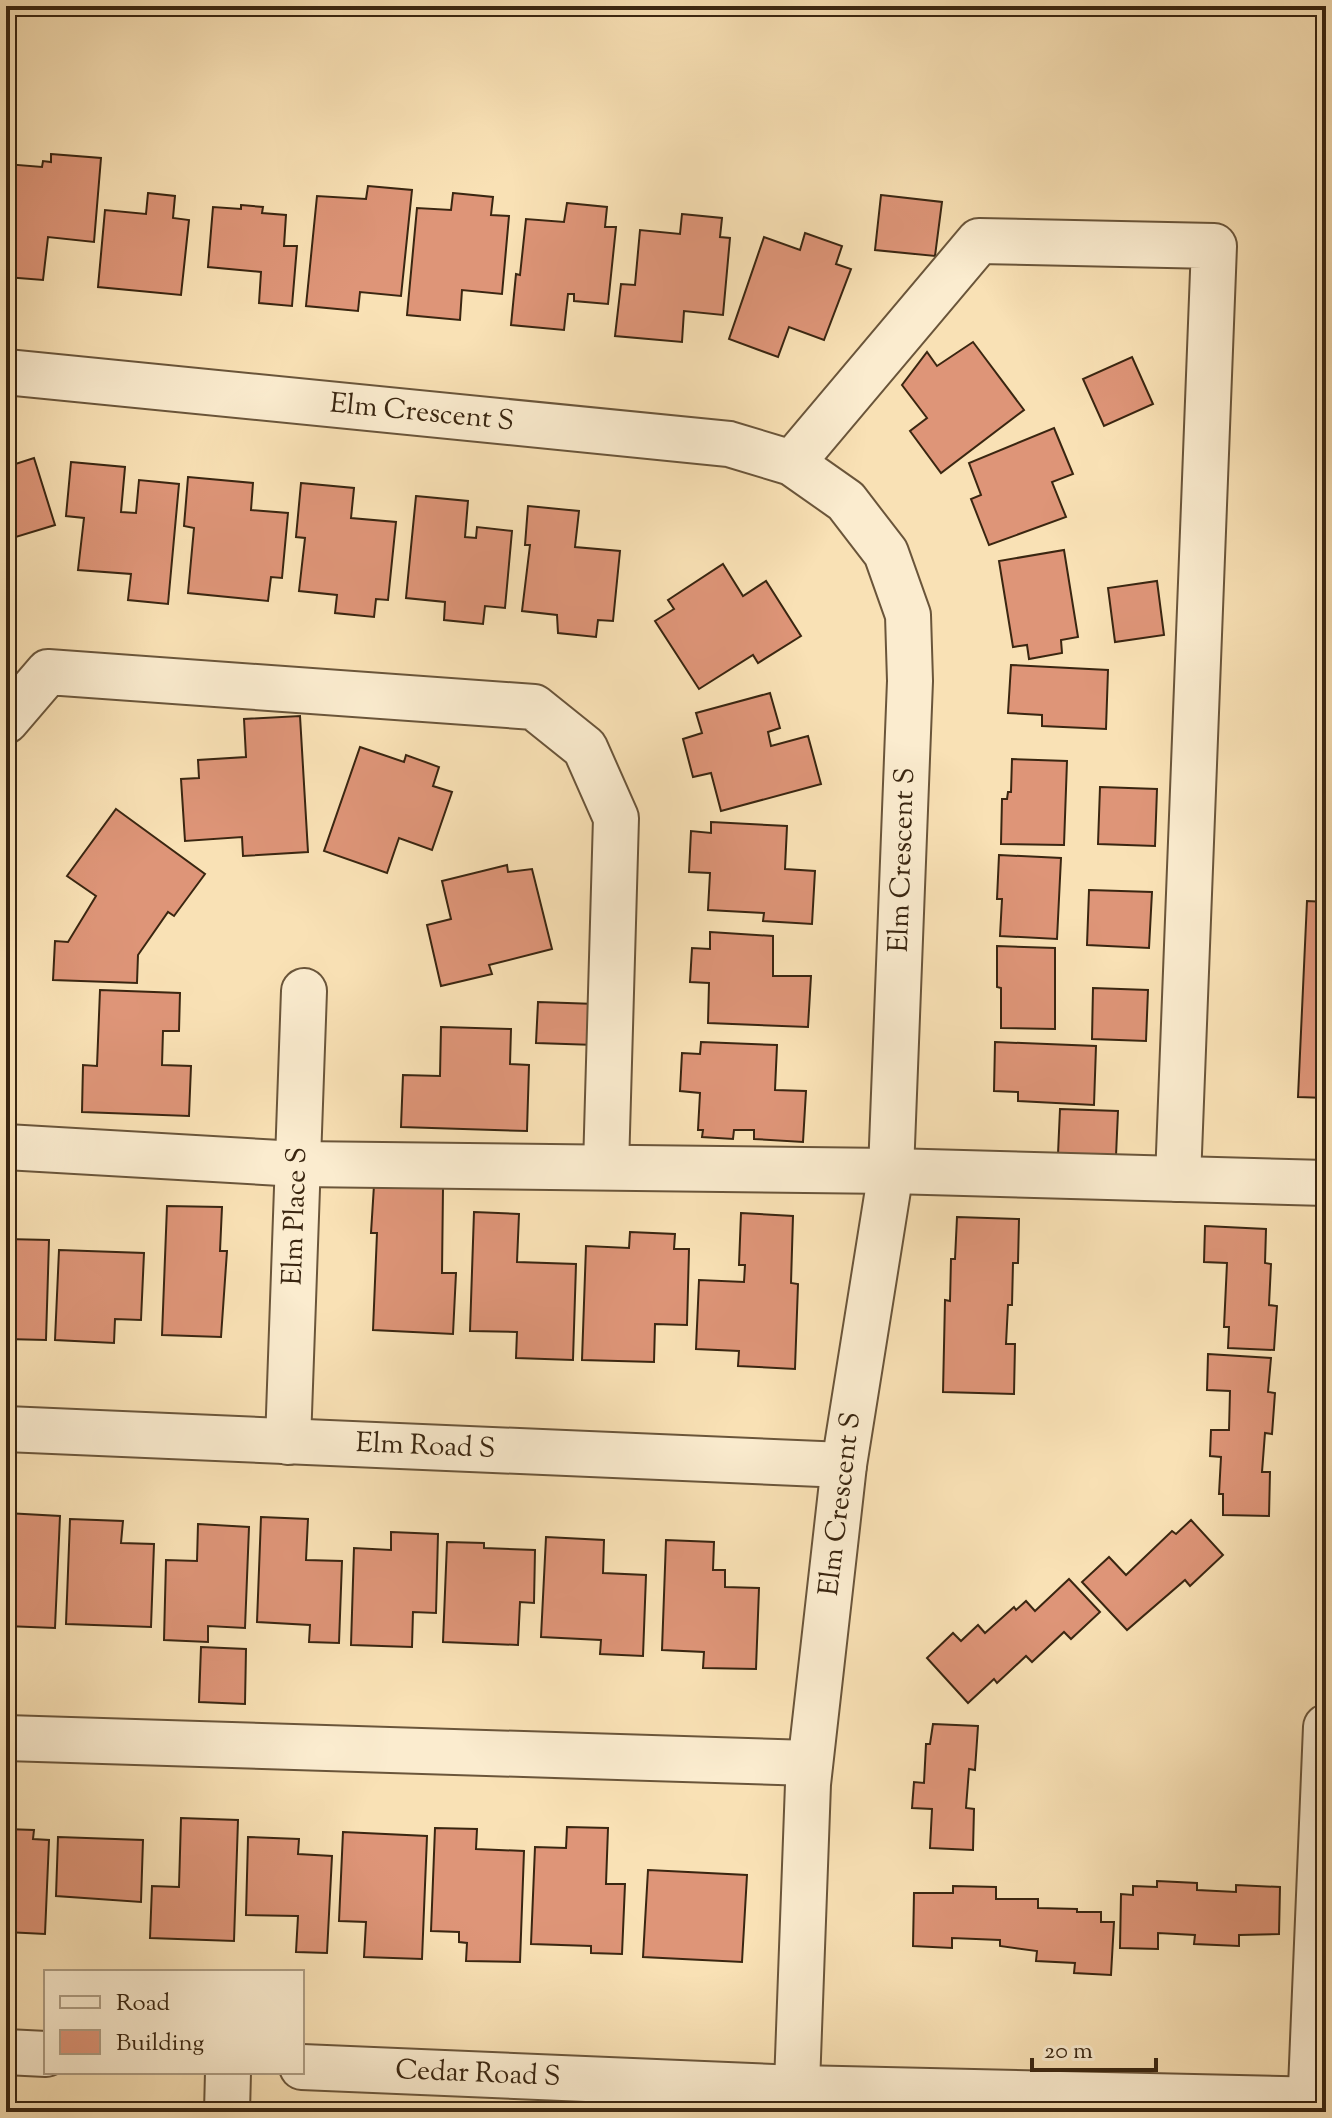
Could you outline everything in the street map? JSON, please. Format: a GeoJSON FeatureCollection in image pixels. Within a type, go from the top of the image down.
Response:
{"type":"FeatureCollection","features":[{"type":"Feature","properties":{"kind":"street"},"geometry":{"type":"LineString","coordinates":[[792,463],[979,241],[1214,246],[1178,1179]]}},
{"type":"Feature","properties":{"kind":"street","name":"Elm Crescent S"},"geometry":{"type":"LineString","coordinates":[[6,372],[729,444],[792,463],[846,501],[886,553],[908,615],[910,681],[891,1171],[844,1465],[810,1763],[797,2100]]}},
{"type":"Feature","properties":{"kind":"street"},"geometry":{"type":"LineString","coordinates":[[6,721],[48,672],[534,707],[585,748],[616,818],[606,1167]]}},
{"type":"Feature","properties":{"kind":"street","name":"Elm Place S"},"geometry":{"type":"LineString","coordinates":[[288,1442],[304,991]]}},
{"type":"Feature","properties":{"kind":"street"},"geometry":{"type":"LineString","coordinates":[[6,1147],[298,1164],[891,1171],[1326,1183]]}},
{"type":"Feature","properties":{"kind":"street","name":"Elm Road S"},"geometry":{"type":"LineString","coordinates":[[6,1429],[844,1465]]}},
{"type":"Feature","properties":{"kind":"street"},"geometry":{"type":"LineString","coordinates":[[1315,2104],[1326,1727]]}},
{"type":"Feature","properties":{"kind":"street"},"geometry":{"type":"LineString","coordinates":[[6,1738],[810,1763]]}},
{"type":"Feature","properties":{"kind":"street"},"geometry":{"type":"LineString","coordinates":[[6,2052],[44,2054]]}},
{"type":"Feature","properties":{"kind":"street","name":"Cedar Road S"},"geometry":{"type":"LineString","coordinates":[[304,2067],[501,2094],[1315,2104]]}},
{"type":"Feature","properties":{"kind":"street"},"geometry":{"type":"LineString","coordinates":[[227,2112],[228,2074]]}},
{"type":"Feature","properties":{"kind":"building"},"geometry":{"type":"Polygon","coordinates":[[[51,154],[101,158],[94,242],[48,237],[43,280],[6,277],[6,164],[42,167],[43,161],[51,162],[51,154]]]}},
{"type":"Feature","properties":{"kind":"building"},"geometry":{"type":"Polygon","coordinates":[[[368,186],[412,190],[401,296],[360,292],[358,311],[306,306],[317,196],[366,199],[368,186]]]}},
{"type":"Feature","properties":{"kind":"building"},"geometry":{"type":"Polygon","coordinates":[[[148,193],[175,196],[173,218],[189,220],[181,295],[98,287],[105,210],[146,214],[148,193]]]}},
{"type":"Feature","properties":{"kind":"building"},"geometry":{"type":"Polygon","coordinates":[[[453,193],[493,197],[491,215],[509,216],[502,294],[462,290],[460,320],[407,315],[417,208],[451,210],[453,193]]]}},
{"type":"Feature","properties":{"kind":"building"},"geometry":{"type":"Polygon","coordinates":[[[881,195],[942,202],[935,256],[875,250],[881,195]]]}},
{"type":"Feature","properties":{"kind":"building"},"geometry":{"type":"Polygon","coordinates":[[[567,203],[607,207],[605,227],[616,227],[608,304],[574,301],[574,294],[568,294],[564,330],[511,325],[526,219],[564,222],[567,203]]]}},
{"type":"Feature","properties":{"kind":"building"},"geometry":{"type":"Polygon","coordinates":[[[241,205],[263,207],[262,213],[286,215],[284,246],[297,246],[292,306],[259,303],[261,272],[208,267],[213,207],[241,209],[241,205]]]}},
{"type":"Feature","properties":{"kind":"building"},"geometry":{"type":"Polygon","coordinates":[[[682,214],[722,218],[720,237],[730,238],[723,315],[684,311],[682,342],[615,336],[621,284],[635,285],[640,230],[680,234],[682,214]]]}},
{"type":"Feature","properties":{"kind":"building"},"geometry":{"type":"Polygon","coordinates":[[[805,233],[842,246],[836,264],[851,269],[824,340],[789,327],[778,357],[729,339],[764,237],[800,250],[805,233]]]}},
{"type":"Feature","properties":{"kind":"building"},"geometry":{"type":"Polygon","coordinates":[[[973,342],[1024,410],[941,473],[910,431],[927,418],[902,385],[927,352],[937,366],[973,342]]]}},
{"type":"Feature","properties":{"kind":"building"},"geometry":{"type":"Polygon","coordinates":[[[1132,357],[1153,404],[1104,426],[1083,379],[1132,357]]]}},
{"type":"Feature","properties":{"kind":"building"},"geometry":{"type":"Polygon","coordinates":[[[1054,428],[1073,474],[1052,482],[1066,517],[989,545],[971,499],[981,495],[969,463],[1054,428]]]}},
{"type":"Feature","properties":{"kind":"building"},"geometry":{"type":"Polygon","coordinates":[[[34,458],[55,525],[6,540],[6,467],[34,458]]]}},
{"type":"Feature","properties":{"kind":"building"},"geometry":{"type":"Polygon","coordinates":[[[71,462],[125,467],[121,512],[136,513],[139,480],[179,484],[168,604],[128,600],[131,574],[78,570],[84,518],[66,516],[71,462]]]}},
{"type":"Feature","properties":{"kind":"building"},"geometry":{"type":"Polygon","coordinates":[[[188,477],[253,483],[251,510],[288,513],[282,578],[271,577],[268,601],[188,593],[194,528],[184,526],[188,477]]]}},
{"type":"Feature","properties":{"kind":"building"},"geometry":{"type":"Polygon","coordinates":[[[301,483],[354,488],[351,518],[396,522],[388,600],[376,599],[374,617],[335,613],[337,595],[299,591],[305,538],[296,537],[301,483]]]}},
{"type":"Feature","properties":{"kind":"building"},"geometry":{"type":"Polygon","coordinates":[[[416,496],[468,501],[465,537],[476,538],[477,527],[512,531],[505,608],[485,606],[483,624],[444,620],[445,602],[406,598],[416,496]]]}},
{"type":"Feature","properties":{"kind":"building"},"geometry":{"type":"Polygon","coordinates":[[[528,506],[579,511],[575,547],[620,551],[613,621],[598,620],[596,637],[558,633],[557,615],[522,611],[530,545],[525,545],[528,506]]]}},
{"type":"Feature","properties":{"kind":"building"},"geometry":{"type":"Polygon","coordinates":[[[1064,550],[1078,637],[1061,640],[1062,653],[1029,659],[1027,645],[1013,647],[999,561],[1064,550]]]}},
{"type":"Feature","properties":{"kind":"building"},"geometry":{"type":"Polygon","coordinates":[[[723,564],[743,596],[766,581],[801,636],[758,663],[753,655],[699,689],[655,621],[674,609],[668,600],[723,564]]]}},
{"type":"Feature","properties":{"kind":"building"},"geometry":{"type":"Polygon","coordinates":[[[1157,581],[1164,635],[1115,642],[1108,588],[1157,581]]]}},
{"type":"Feature","properties":{"kind":"building"},"geometry":{"type":"Polygon","coordinates":[[[1011,665],[1108,670],[1106,729],[1042,726],[1042,715],[1008,713],[1011,665]]]}},
{"type":"Feature","properties":{"kind":"building"},"geometry":{"type":"Polygon","coordinates":[[[770,693],[780,728],[768,732],[771,746],[808,736],[821,784],[721,811],[711,773],[693,777],[683,739],[702,733],[696,713],[770,693]]]}},
{"type":"Feature","properties":{"kind":"building"},"geometry":{"type":"Polygon","coordinates":[[[300,716],[308,852],[243,856],[242,837],[185,841],[181,779],[199,778],[198,760],[246,757],[244,719],[300,716]]]}},
{"type":"Feature","properties":{"kind":"building"},"geometry":{"type":"Polygon","coordinates":[[[360,747],[404,762],[406,755],[439,767],[433,786],[452,792],[432,850],[399,838],[387,873],[324,851],[360,747]]]}},
{"type":"Feature","properties":{"kind":"building"},"geometry":{"type":"Polygon","coordinates":[[[1012,759],[1067,761],[1064,845],[1001,844],[1002,799],[1007,799],[1008,792],[1011,792],[1012,759]]]}},
{"type":"Feature","properties":{"kind":"building"},"geometry":{"type":"Polygon","coordinates":[[[1100,787],[1157,789],[1155,846],[1098,844],[1100,787]]]}},
{"type":"Feature","properties":{"kind":"building"},"geometry":{"type":"Polygon","coordinates":[[[116,809],[205,874],[174,916],[168,912],[138,955],[137,983],[53,980],[55,941],[68,942],[96,896],[67,876],[116,809]]]}},
{"type":"Feature","properties":{"kind":"building"},"geometry":{"type":"Polygon","coordinates":[[[711,822],[787,826],[785,869],[815,871],[812,924],[763,921],[764,913],[708,910],[710,873],[689,872],[691,831],[711,833],[711,822]]]}},
{"type":"Feature","properties":{"kind":"building"},"geometry":{"type":"Polygon","coordinates":[[[999,855],[1061,858],[1057,939],[1000,936],[1002,899],[997,899],[999,855]]]}},
{"type":"Feature","properties":{"kind":"building"},"geometry":{"type":"Polygon","coordinates":[[[507,865],[508,872],[532,869],[552,949],[489,965],[492,974],[441,986],[427,925],[451,919],[442,881],[507,865]]]}},
{"type":"Feature","properties":{"kind":"building"},"geometry":{"type":"Polygon","coordinates":[[[1089,890],[1152,892],[1149,948],[1087,945],[1089,890]]]}},
{"type":"Feature","properties":{"kind":"building"},"geometry":{"type":"Polygon","coordinates":[[[1307,901],[1326,902],[1326,1098],[1298,1097],[1307,901]]]}},
{"type":"Feature","properties":{"kind":"building"},"geometry":{"type":"Polygon","coordinates":[[[710,932],[773,936],[773,976],[811,976],[808,1027],[708,1023],[709,983],[690,982],[692,948],[710,949],[710,932]]]}},
{"type":"Feature","properties":{"kind":"building"},"geometry":{"type":"Polygon","coordinates":[[[997,946],[1055,948],[1055,1029],[1001,1028],[997,946]]]}},
{"type":"Feature","properties":{"kind":"building"},"geometry":{"type":"Polygon","coordinates":[[[1093,988],[1148,990],[1146,1041],[1092,1039],[1093,988]]]}},
{"type":"Feature","properties":{"kind":"building"},"geometry":{"type":"Polygon","coordinates":[[[100,990],[180,993],[179,1031],[163,1031],[162,1065],[191,1066],[189,1116],[82,1112],[83,1065],[97,1066],[100,990]]]}},
{"type":"Feature","properties":{"kind":"building"},"geometry":{"type":"Polygon","coordinates":[[[538,1002],[596,1004],[595,1045],[536,1043],[538,1002]]]}},
{"type":"Feature","properties":{"kind":"building"},"geometry":{"type":"Polygon","coordinates":[[[441,1027],[511,1029],[510,1064],[529,1065],[527,1131],[401,1127],[403,1075],[440,1076],[441,1027]]]}},
{"type":"Feature","properties":{"kind":"building"},"geometry":{"type":"Polygon","coordinates":[[[701,1042],[777,1045],[775,1090],[806,1091],[803,1142],[754,1139],[754,1130],[734,1130],[733,1139],[702,1137],[703,1130],[698,1130],[700,1093],[680,1091],[682,1053],[700,1054],[701,1042]]]}},
{"type":"Feature","properties":{"kind":"building"},"geometry":{"type":"Polygon","coordinates":[[[995,1042],[1096,1046],[1094,1105],[1018,1101],[1018,1092],[994,1091],[995,1042]]]}},
{"type":"Feature","properties":{"kind":"building"},"geometry":{"type":"Polygon","coordinates":[[[1060,1109],[1118,1111],[1116,1156],[1058,1154],[1060,1109]]]}},
{"type":"Feature","properties":{"kind":"building"},"geometry":{"type":"Polygon","coordinates":[[[374,1185],[443,1188],[442,1273],[456,1273],[453,1334],[373,1330],[377,1233],[371,1233],[374,1185]]]}},
{"type":"Feature","properties":{"kind":"building"},"geometry":{"type":"Polygon","coordinates":[[[167,1206],[222,1207],[220,1251],[227,1251],[221,1337],[162,1335],[167,1206]]]}},
{"type":"Feature","properties":{"kind":"building"},"geometry":{"type":"Polygon","coordinates":[[[474,1212],[519,1214],[517,1262],[576,1264],[573,1360],[516,1358],[517,1332],[470,1331],[474,1212]]]}},
{"type":"Feature","properties":{"kind":"building"},"geometry":{"type":"Polygon","coordinates":[[[741,1213],[793,1216],[791,1283],[798,1284],[795,1369],[738,1366],[739,1351],[696,1349],[699,1280],[744,1282],[745,1265],[739,1265],[741,1213]]]}},
{"type":"Feature","properties":{"kind":"building"},"geometry":{"type":"Polygon","coordinates":[[[957,1217],[1019,1219],[1018,1263],[1013,1263],[1012,1305],[1008,1305],[1006,1344],[1015,1344],[1014,1394],[943,1392],[945,1300],[950,1301],[951,1259],[955,1259],[957,1217]]]}},
{"type":"Feature","properties":{"kind":"building"},"geometry":{"type":"Polygon","coordinates":[[[1205,1226],[1266,1229],[1265,1263],[1271,1264],[1269,1305],[1277,1306],[1274,1350],[1228,1348],[1229,1327],[1224,1327],[1227,1263],[1204,1262],[1205,1226]]]}},
{"type":"Feature","properties":{"kind":"building"},"geometry":{"type":"Polygon","coordinates":[[[630,1232],[675,1234],[674,1249],[689,1249],[687,1325],[655,1324],[654,1362],[582,1360],[586,1246],[629,1248],[630,1232]]]}},
{"type":"Feature","properties":{"kind":"building"},"geometry":{"type":"Polygon","coordinates":[[[6,1239],[49,1240],[46,1340],[6,1339],[6,1239]]]}},
{"type":"Feature","properties":{"kind":"building"},"geometry":{"type":"Polygon","coordinates":[[[59,1250],[144,1253],[141,1320],[115,1319],[114,1343],[55,1340],[59,1250]]]}},
{"type":"Feature","properties":{"kind":"building"},"geometry":{"type":"Polygon","coordinates":[[[1208,1354],[1271,1358],[1268,1392],[1275,1393],[1272,1434],[1265,1433],[1262,1472],[1270,1472],[1269,1516],[1223,1515],[1223,1494],[1219,1494],[1221,1457],[1210,1456],[1211,1430],[1229,1430],[1230,1391],[1207,1390],[1208,1354]]]}},
{"type":"Feature","properties":{"kind":"building"},"geometry":{"type":"Polygon","coordinates":[[[6,1513],[60,1516],[55,1628],[6,1626],[6,1513]]]}},
{"type":"Feature","properties":{"kind":"building"},"geometry":{"type":"Polygon","coordinates":[[[261,1517],[308,1519],[306,1560],[342,1561],[339,1643],[309,1642],[310,1625],[257,1622],[261,1517]]]}},
{"type":"Feature","properties":{"kind":"building"},"geometry":{"type":"Polygon","coordinates":[[[70,1519],[123,1521],[121,1543],[154,1544],[151,1627],[66,1624],[70,1519]]]}},
{"type":"Feature","properties":{"kind":"building"},"geometry":{"type":"Polygon","coordinates":[[[1191,1520],[1223,1555],[1190,1586],[1185,1580],[1127,1630],[1082,1582],[1109,1557],[1126,1575],[1172,1531],[1176,1534],[1191,1520]]]}},
{"type":"Feature","properties":{"kind":"building"},"geometry":{"type":"Polygon","coordinates":[[[198,1524],[249,1527],[245,1628],[208,1626],[208,1642],[164,1640],[166,1560],[197,1561],[198,1524]]]}},
{"type":"Feature","properties":{"kind":"building"},"geometry":{"type":"Polygon","coordinates":[[[391,1532],[438,1534],[436,1613],[413,1612],[412,1647],[351,1645],[354,1548],[391,1550],[391,1532]]]}},
{"type":"Feature","properties":{"kind":"building"},"geometry":{"type":"Polygon","coordinates":[[[546,1537],[604,1540],[603,1573],[646,1575],[643,1656],[600,1654],[601,1640],[541,1637],[546,1537]]]}},
{"type":"Feature","properties":{"kind":"building"},"geometry":{"type":"Polygon","coordinates":[[[666,1540],[714,1542],[713,1570],[725,1570],[725,1587],[759,1588],[756,1669],[703,1668],[704,1652],[662,1650],[666,1540]]]}},
{"type":"Feature","properties":{"kind":"building"},"geometry":{"type":"Polygon","coordinates":[[[447,1542],[484,1543],[484,1548],[535,1550],[534,1603],[520,1602],[518,1645],[443,1642],[447,1542]]]}},
{"type":"Feature","properties":{"kind":"building"},"geometry":{"type":"Polygon","coordinates":[[[1069,1579],[1100,1612],[1071,1639],[1064,1632],[1032,1662],[1026,1656],[997,1683],[994,1679],[968,1703],[927,1658],[953,1633],[961,1641],[978,1625],[985,1633],[1014,1607],[1016,1610],[1026,1601],[1035,1611],[1069,1579]]]}},
{"type":"Feature","properties":{"kind":"building"},"geometry":{"type":"Polygon","coordinates":[[[201,1647],[246,1649],[245,1704],[199,1702],[201,1647]]]}},
{"type":"Feature","properties":{"kind":"building"},"geometry":{"type":"Polygon","coordinates":[[[933,1724],[978,1726],[975,1770],[969,1769],[966,1808],[974,1809],[973,1850],[930,1848],[932,1809],[912,1808],[914,1782],[924,1783],[926,1744],[930,1744],[933,1724]]]}},
{"type":"Feature","properties":{"kind":"building"},"geometry":{"type":"Polygon","coordinates":[[[181,1818],[238,1820],[234,1941],[150,1938],[152,1886],[179,1887],[181,1818]]]}},
{"type":"Feature","properties":{"kind":"building"},"geometry":{"type":"Polygon","coordinates":[[[567,1827],[608,1828],[606,1884],[625,1884],[622,1954],[591,1953],[591,1946],[531,1944],[535,1847],[566,1848],[567,1827]]]}},
{"type":"Feature","properties":{"kind":"building"},"geometry":{"type":"Polygon","coordinates":[[[435,1828],[477,1829],[476,1849],[524,1851],[520,1962],[466,1961],[467,1943],[459,1942],[459,1932],[431,1931],[435,1828]]]}},
{"type":"Feature","properties":{"kind":"building"},"geometry":{"type":"Polygon","coordinates":[[[6,1829],[34,1830],[33,1839],[49,1840],[45,1934],[6,1932],[6,1829]]]}},
{"type":"Feature","properties":{"kind":"building"},"geometry":{"type":"Polygon","coordinates":[[[343,1832],[427,1836],[422,1959],[364,1957],[366,1922],[339,1921],[343,1832]]]}},
{"type":"Feature","properties":{"kind":"building"},"geometry":{"type":"Polygon","coordinates":[[[58,1837],[143,1840],[141,1902],[56,1896],[58,1837]]]}},
{"type":"Feature","properties":{"kind":"building"},"geometry":{"type":"Polygon","coordinates":[[[248,1837],[299,1839],[298,1854],[332,1856],[327,1953],[296,1952],[298,1916],[246,1915],[248,1837]]]}},
{"type":"Feature","properties":{"kind":"building"},"geometry":{"type":"Polygon","coordinates":[[[648,1870],[747,1875],[742,1962],[643,1957],[648,1870]]]}},
{"type":"Feature","properties":{"kind":"building"},"geometry":{"type":"Polygon","coordinates":[[[1157,1881],[1197,1883],[1197,1890],[1236,1892],[1236,1885],[1280,1887],[1279,1934],[1239,1935],[1239,1946],[1194,1944],[1195,1935],[1158,1933],[1158,1949],[1120,1948],[1121,1894],[1133,1895],[1133,1886],[1157,1887],[1157,1881]]]}},
{"type":"Feature","properties":{"kind":"building"},"geometry":{"type":"Polygon","coordinates":[[[953,1886],[996,1887],[996,1899],[1038,1899],[1038,1908],[1101,1912],[1101,1922],[1114,1922],[1111,1975],[1074,1973],[1075,1963],[1036,1961],[1037,1951],[1000,1946],[1000,1940],[952,1938],[952,1948],[913,1946],[914,1893],[953,1893],[953,1886]]]}}]}
